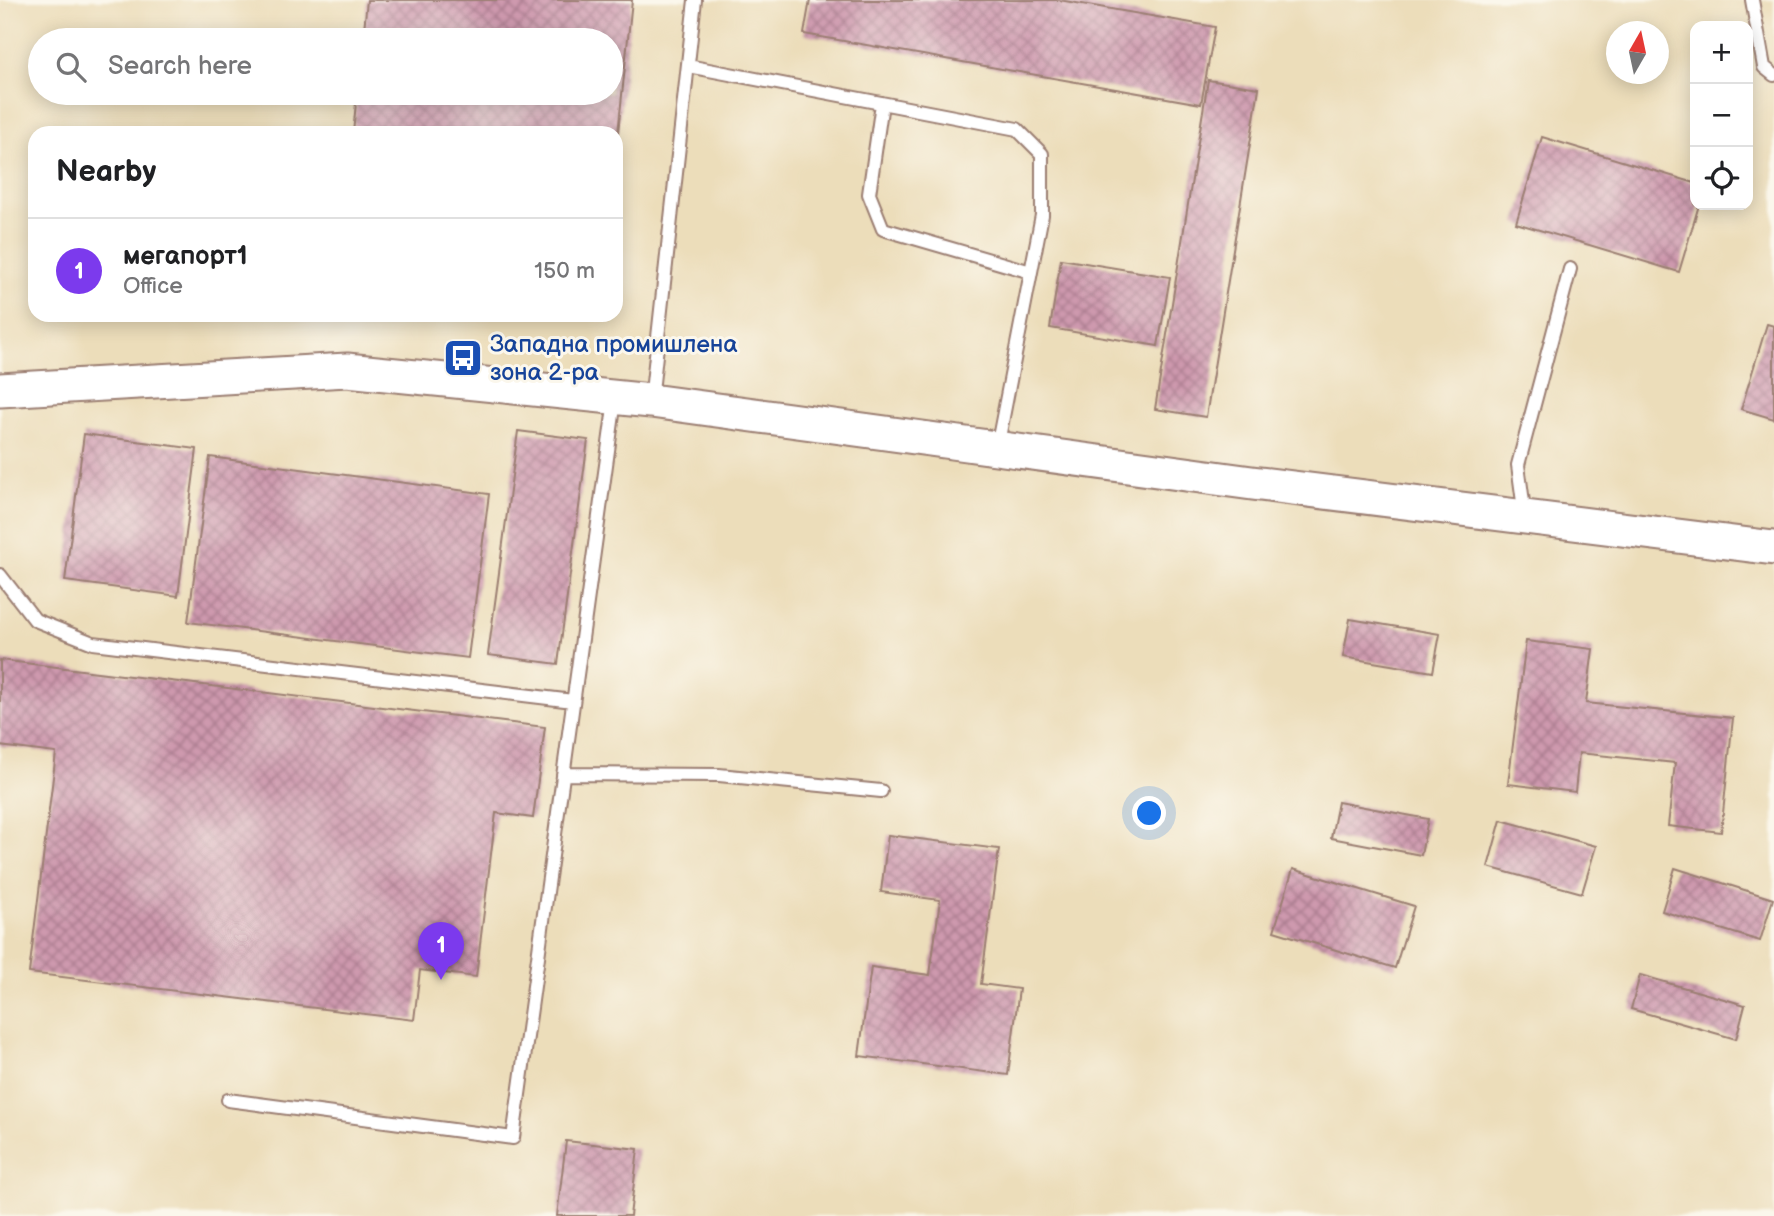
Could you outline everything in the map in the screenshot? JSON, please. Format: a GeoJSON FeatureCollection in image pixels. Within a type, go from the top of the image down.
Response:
{"type":"FeatureCollection","features":[{"type":"Feature","properties":{"kind":"street"},"geometry":{"type":"LineString","coordinates":[[0,390],[347,370],[651,401],[1774,548]]}},
{"type":"Feature","properties":{"kind":"lane"},"geometry":{"type":"LineString","coordinates":[[651,401],[695,0]]}},
{"type":"Feature","properties":{"kind":"lane"},"geometry":{"type":"LineString","coordinates":[[1752,0],[1764,67],[1774,75]]}},
{"type":"Feature","properties":{"kind":"lane"},"geometry":{"type":"LineString","coordinates":[[688,66],[1017,129],[1042,155],[1042,215],[997,448]]}},
{"type":"Feature","properties":{"kind":"lane"},"geometry":{"type":"LineString","coordinates":[[881,103],[869,194],[883,229],[1031,272]]}},
{"type":"Feature","properties":{"kind":"lane"},"geometry":{"type":"LineString","coordinates":[[1525,517],[1518,465],[1570,269]]}},
{"type":"Feature","properties":{"kind":"lane"},"geometry":{"type":"LineString","coordinates":[[228,1100],[513,1138],[615,397]]}},
{"type":"Feature","properties":{"kind":"lane"},"geometry":{"type":"LineString","coordinates":[[0,575],[34,620],[93,643],[573,701]]}},
{"type":"Feature","properties":{"kind":"lane"},"geometry":{"type":"LineString","coordinates":[[563,774],[719,775],[881,791]]}},
{"type":"Feature","properties":{"kind":"building"},"geometry":{"type":"Polygon","coordinates":[[[367,0],[632,0],[623,86],[623,28],[364,28],[367,0]]]}},
{"type":"Feature","properties":{"kind":"building"},"geometry":{"type":"Polygon","coordinates":[[[810,0],[1059,0],[1215,27],[1201,104],[804,34],[810,0]]]}},
{"type":"Feature","properties":{"kind":"building"},"geometry":{"type":"Polygon","coordinates":[[[1208,80],[1259,88],[1206,417],[1155,409],[1208,80]]]}},
{"type":"Feature","properties":{"kind":"building"},"geometry":{"type":"Polygon","coordinates":[[[356,105],[621,105],[619,126],[354,126],[356,105]]]}},
{"type":"Feature","properties":{"kind":"building"},"geometry":{"type":"Polygon","coordinates":[[[1542,137],[1690,181],[1690,210],[1698,210],[1679,272],[1516,223],[1542,137]]]}},
{"type":"Feature","properties":{"kind":"building"},"geometry":{"type":"Polygon","coordinates":[[[1061,259],[1170,277],[1158,346],[1050,328],[1061,259]]]}},
{"type":"Feature","properties":{"kind":"building"},"geometry":{"type":"Polygon","coordinates":[[[1767,324],[1774,326],[1774,419],[1741,409],[1767,324]]]}},
{"type":"Feature","properties":{"kind":"building"},"geometry":{"type":"Polygon","coordinates":[[[518,431],[588,440],[558,664],[488,655],[518,431]]]}},
{"type":"Feature","properties":{"kind":"building"},"geometry":{"type":"Polygon","coordinates":[[[84,434],[197,449],[178,596],[65,581],[84,434]]]}},
{"type":"Feature","properties":{"kind":"building"},"geometry":{"type":"Polygon","coordinates":[[[210,457],[489,494],[468,658],[188,622],[210,457]]]}},
{"type":"Feature","properties":{"kind":"building"},"geometry":{"type":"Polygon","coordinates":[[[1350,619],[1440,634],[1433,672],[1343,657],[1350,619]]]}},
{"type":"Feature","properties":{"kind":"building"},"geometry":{"type":"Polygon","coordinates":[[[1526,641],[1593,649],[1586,703],[1733,718],[1721,832],[1668,826],[1675,763],[1579,753],[1575,792],[1508,784],[1526,641]]]}},
{"type":"Feature","properties":{"kind":"building"},"geometry":{"type":"Polygon","coordinates":[[[0,660],[545,727],[533,818],[496,813],[476,977],[420,970],[414,1020],[29,973],[56,753],[0,746],[0,660]]]}},
{"type":"Feature","properties":{"kind":"building"},"geometry":{"type":"Polygon","coordinates":[[[1338,802],[1428,819],[1421,855],[1331,838],[1338,802]]]}},
{"type":"Feature","properties":{"kind":"building"},"geometry":{"type":"Polygon","coordinates":[[[1501,820],[1596,846],[1582,893],[1488,867],[1501,820]]]}},
{"type":"Feature","properties":{"kind":"building"},"geometry":{"type":"Polygon","coordinates":[[[888,835],[999,849],[981,984],[1019,989],[1008,1075],[859,1056],[871,967],[930,975],[940,900],[881,892],[888,835]]]}},
{"type":"Feature","properties":{"kind":"building"},"geometry":{"type":"Polygon","coordinates":[[[1675,868],[1773,899],[1760,941],[1662,911],[1675,868]]]}},
{"type":"Feature","properties":{"kind":"building"},"geometry":{"type":"Polygon","coordinates":[[[1293,869],[1414,906],[1395,968],[1274,931],[1293,869]]]}},
{"type":"Feature","properties":{"kind":"building"},"geometry":{"type":"Polygon","coordinates":[[[1640,975],[1745,1005],[1736,1039],[1631,1009],[1640,975]]]}},
{"type":"Feature","properties":{"kind":"building"},"geometry":{"type":"Polygon","coordinates":[[[566,1141],[638,1149],[630,1216],[557,1216],[566,1141]]]}},
{"type":"Feature","properties":{"kind":"place","name":"Западна промишлена зона 2-ра"},"geometry":{"type":"Point","coordinates":[463,358]}},
{"type":"Feature","properties":{"kind":"place","name":"мегапорт1"},"geometry":{"type":"Point","coordinates":[441,980]}}]}
